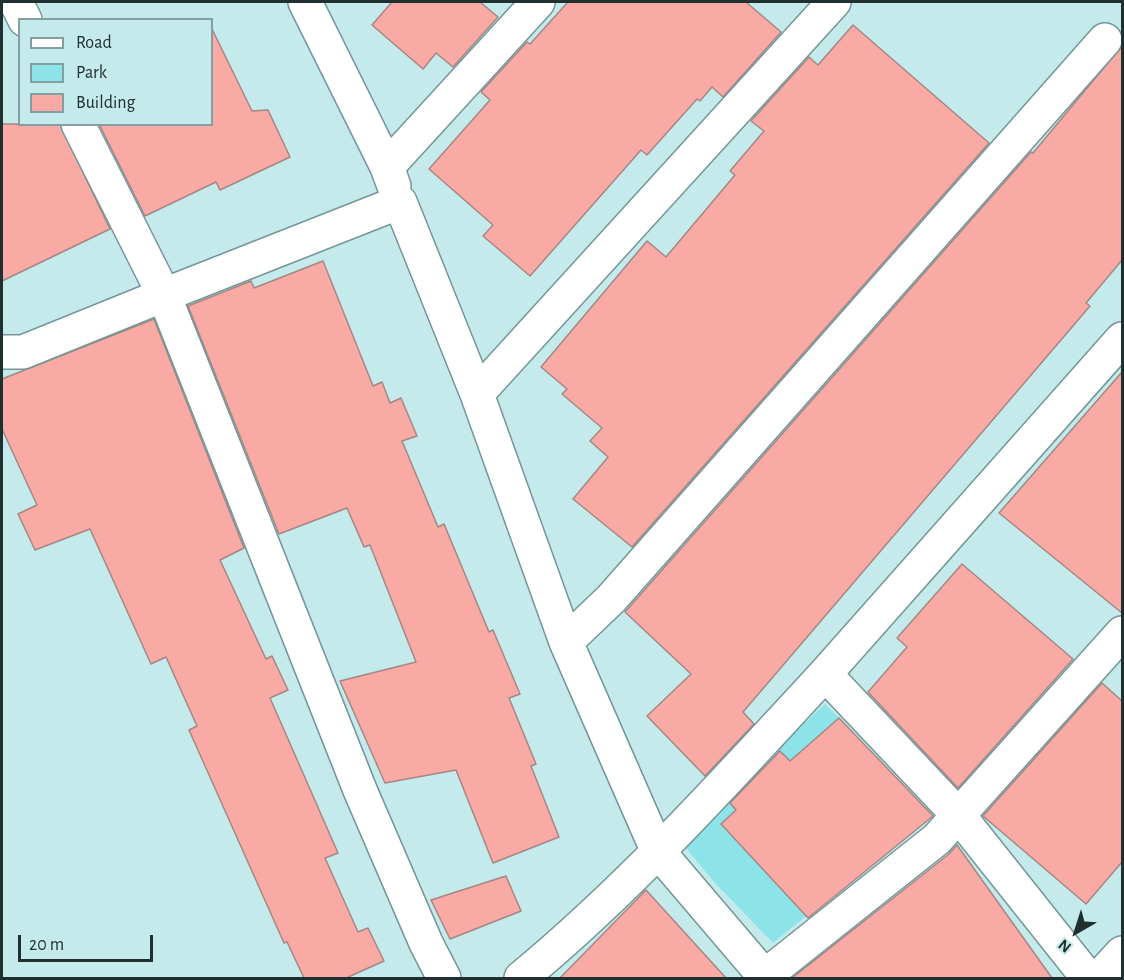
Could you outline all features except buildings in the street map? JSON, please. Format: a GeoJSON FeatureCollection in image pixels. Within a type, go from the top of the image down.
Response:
{"type":"FeatureCollection","features":[{"type":"Feature","properties":{"kind":"street"},"geometry":{"type":"LineString","coordinates":[[16,2],[24,18]]}},
{"type":"Feature","properties":{"kind":"street"},"geometry":{"type":"LineString","coordinates":[[305,2],[387,167],[477,394],[566,642],[657,850],[766,977],[936,840],[960,817],[1122,633]]}},
{"type":"Feature","properties":{"kind":"street"},"geometry":{"type":"LineString","coordinates":[[387,167],[538,2]]}},
{"type":"Feature","properties":{"kind":"street"},"geometry":{"type":"LineString","coordinates":[[477,394],[834,2]]}},
{"type":"Feature","properties":{"kind":"street"},"geometry":{"type":"LineString","coordinates":[[566,642],[611,599],[1106,40]]}},
{"type":"Feature","properties":{"kind":"street"},"geometry":{"type":"LineString","coordinates":[[79,126],[164,295],[360,790],[426,943],[444,978]]}},
{"type":"Feature","properties":{"kind":"street"},"geometry":{"type":"LineString","coordinates":[[2,352],[23,352],[399,202]]}},
{"type":"Feature","properties":{"kind":"street"},"geometry":{"type":"LineString","coordinates":[[521,978],[560,946],[657,850],[825,674],[1122,339]]}},
{"type":"Feature","properties":{"kind":"street"},"geometry":{"type":"LineString","coordinates":[[825,674],[960,817],[1088,978]]}},
{"type":"Feature","properties":{"kind":"street"},"geometry":{"type":"LineString","coordinates":[[1099,978],[1122,952]]}},
{"type":"Feature","properties":{"kind":"green space"},"geometry":{"type":"Polygon","coordinates":[[[825,704],[839,718],[721,824],[796,905],[920,802],[929,816],[773,943],[715,883],[680,841],[825,704]]]}}]}
